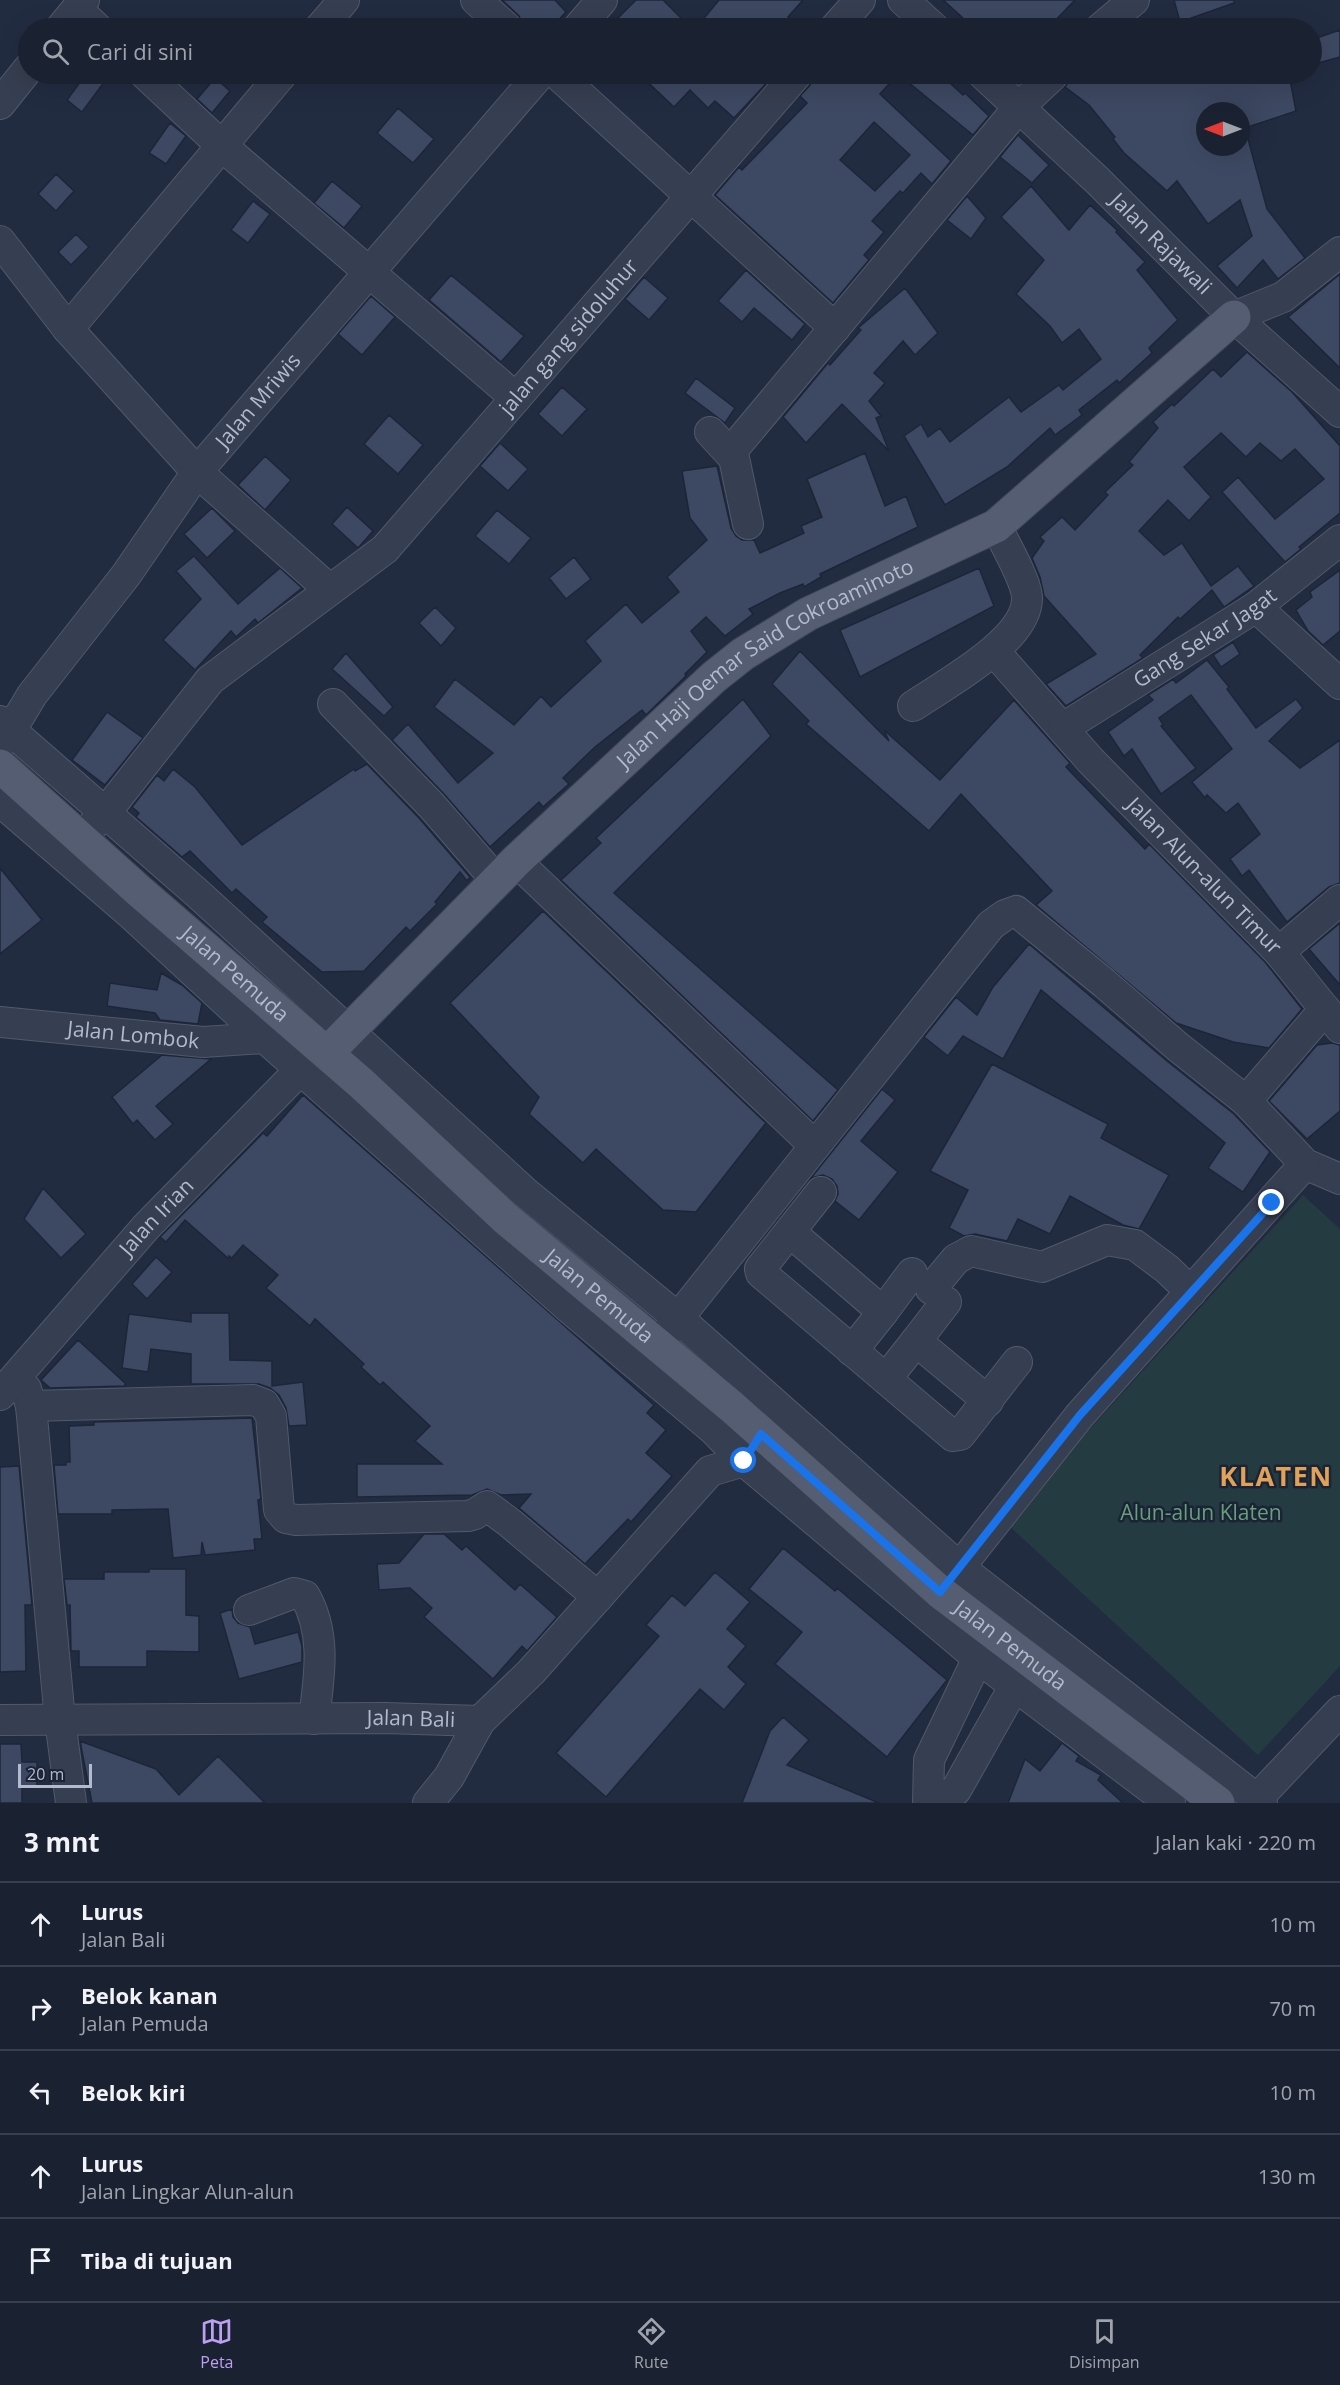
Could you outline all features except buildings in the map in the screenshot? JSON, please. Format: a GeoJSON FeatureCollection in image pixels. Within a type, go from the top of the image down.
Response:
{"type":"FeatureCollection","features":[{"type":"Feature","properties":{"kind":"main road","name":"Jalan Haji Oemar Said Cokroaminoto"},"geometry":{"type":"LineString","coordinates":[[326,1051],[507,871],[714,677],[743,654],[808,614],[986,531],[1234,317]]}},
{"type":"Feature","properties":{"kind":"main road","name":"Jalan Pemuda"},"geometry":{"type":"LineString","coordinates":[[0,765],[81,837],[128,902],[166,914],[326,1051],[505,1218],[657,1345],[723,1419],[809,1454],[949,1580],[1218,1803]]}},
{"type":"Feature","properties":{"kind":"street"},"geometry":{"type":"LineString","coordinates":[[329,18],[344,0]]}},
{"type":"Feature","properties":{"kind":"street"},"geometry":{"type":"LineString","coordinates":[[476,0],[496,18]]}},
{"type":"Feature","properties":{"kind":"street"},"geometry":{"type":"LineString","coordinates":[[587,18],[602,0]]}},
{"type":"Feature","properties":{"kind":"street"},"geometry":{"type":"LineString","coordinates":[[844,18],[860,0]]}},
{"type":"Feature","properties":{"kind":"street"},"geometry":{"type":"LineString","coordinates":[[903,0],[923,18]]}},
{"type":"Feature","properties":{"kind":"street"},"geometry":{"type":"LineString","coordinates":[[1113,18],[1134,0]]}},
{"type":"Feature","properties":{"kind":"street"},"geometry":{"type":"LineString","coordinates":[[0,104],[18,82]]}},
{"type":"Feature","properties":{"kind":"street"},"geometry":{"type":"LineString","coordinates":[[156,84],[222,146],[516,398]]}},
{"type":"Feature","properties":{"kind":"street"},"geometry":{"type":"LineString","coordinates":[[68,329],[274,84]]}},
{"type":"Feature","properties":{"kind":"street","name":"Jalan Mriwis"},"geometry":{"type":"LineString","coordinates":[[4,732],[126,575],[197,472],[369,274],[458,166],[531,84]]}},
{"type":"Feature","properties":{"kind":"street"},"geometry":{"type":"LineString","coordinates":[[568,84],[836,328]]}},
{"type":"Feature","properties":{"kind":"street","name":"jalan gang sidoluhur"},"geometry":{"type":"LineString","coordinates":[[81,837],[106,812],[210,680],[385,549],[788,84]]}},
{"type":"Feature","properties":{"kind":"street","name":"Jalan Rajawali"},"geometry":{"type":"LineString","coordinates":[[994,84],[1098,181],[1234,317],[1340,412]]}},
{"type":"Feature","properties":{"kind":"street"},"geometry":{"type":"LineString","coordinates":[[734,464],[836,328],[1019,107],[1043,84]]}},
{"type":"Feature","properties":{"kind":"street"},"geometry":{"type":"LineString","coordinates":[[0,241],[68,329],[197,472],[330,590]]}},
{"type":"Feature","properties":{"kind":"street"},"geometry":{"type":"LineString","coordinates":[[1234,317],[1283,297],[1340,252]]}},
{"type":"Feature","properties":{"kind":"street"},"geometry":{"type":"LineString","coordinates":[[710,432],[734,464],[748,524]]}},
{"type":"Feature","properties":{"kind":"street"},"geometry":{"type":"LineString","coordinates":[[913,706],[994,651],[1021,623],[1024,610],[1010,598],[986,531]]}},
{"type":"Feature","properties":{"kind":"street","name":"Gang Sekar Jagat"},"geometry":{"type":"LineString","coordinates":[[1063,728],[1256,607],[1340,540]]}},
{"type":"Feature","properties":{"kind":"street"},"geometry":{"type":"LineString","coordinates":[[1256,607],[1340,684]]}},
{"type":"Feature","properties":{"kind":"street","name":"Jalan Alun-alun Timur"},"geometry":{"type":"LineString","coordinates":[[994,651],[1091,761],[1279,952],[1333,1018]]}},
{"type":"Feature","properties":{"kind":"street"},"geometry":{"type":"LineString","coordinates":[[333,704],[432,806],[815,1146]]}},
{"type":"Feature","properties":{"kind":"street"},"geometry":{"type":"LineString","coordinates":[[4,732],[106,812],[197,893],[326,1051],[569,1308],[723,1419],[744,1461],[1014,1687],[1170,1803]]}},
{"type":"Feature","properties":{"kind":"street"},"geometry":{"type":"LineString","coordinates":[[0,801],[128,902],[265,1038],[326,1051],[526,1193],[678,1318],[809,1454]]}},
{"type":"Feature","properties":{"kind":"street"},"geometry":{"type":"LineString","coordinates":[[1279,952],[1340,900]]}},
{"type":"Feature","properties":{"kind":"street"},"geometry":{"type":"LineString","coordinates":[[657,1345],[991,924],[1016,911],[1246,1101],[1305,1164],[1340,1179]]}},
{"type":"Feature","properties":{"kind":"street"},"geometry":{"type":"LineString","coordinates":[[1246,1101],[1333,1018]]}},
{"type":"Feature","properties":{"kind":"street","name":"Jalan Lombok"},"geometry":{"type":"LineString","coordinates":[[0,1022],[203,1042],[265,1038]]}},
{"type":"Feature","properties":{"kind":"street","name":"Jalan Irian"},"geometry":{"type":"LineString","coordinates":[[0,1395],[146,1227],[326,1051]]}},
{"type":"Feature","properties":{"kind":"street"},"geometry":{"type":"LineString","coordinates":[[1305,1164],[1080,1415],[949,1580],[1257,1802],[1340,1711]]}},
{"type":"Feature","properties":{"kind":"street"},"geometry":{"type":"LineString","coordinates":[[821,1192],[760,1269],[761,1273],[953,1436],[960,1435],[1017,1362]]}},
{"type":"Feature","properties":{"kind":"street"},"geometry":{"type":"LineString","coordinates":[[505,1218],[526,1193]]}},
{"type":"Feature","properties":{"kind":"street"},"geometry":{"type":"LineString","coordinates":[[790,1232],[883,1312]]}},
{"type":"Feature","properties":{"kind":"street"},"geometry":{"type":"LineString","coordinates":[[852,1351],[883,1312],[930,1288],[956,1259],[971,1251],[1042,1267],[1107,1240],[1135,1245],[1167,1269],[1191,1292]]}},
{"type":"Feature","properties":{"kind":"street"},"geometry":{"type":"LineString","coordinates":[[885,1379],[916,1341],[930,1288]]}},
{"type":"Feature","properties":{"kind":"street"},"geometry":{"type":"LineString","coordinates":[[916,1341],[988,1401]]}},
{"type":"Feature","properties":{"kind":"street"},"geometry":{"type":"LineString","coordinates":[[22,1372],[31,1406],[60,1720],[71,1803]]}},
{"type":"Feature","properties":{"kind":"street"},"geometry":{"type":"LineString","coordinates":[[31,1406],[253,1400],[264,1404],[271,1416],[279,1510],[286,1518],[296,1520],[468,1516],[487,1506],[598,1597]]}},
{"type":"Feature","properties":{"kind":"street"},"geometry":{"type":"LineString","coordinates":[[723,1419],[710,1470],[744,1461],[761,1434]]}},
{"type":"Feature","properties":{"kind":"street","name":"Jalan Bali"},"geometry":{"type":"LineString","coordinates":[[0,1720],[480,1721],[531,1672],[710,1470]]}},
{"type":"Feature","properties":{"kind":"street"},"geometry":{"type":"LineString","coordinates":[[249,1610],[294,1593],[305,1596],[311,1607],[320,1643],[314,1719]]}},
{"type":"Feature","properties":{"kind":"street"},"geometry":{"type":"LineString","coordinates":[[928,1803],[929,1760],[978,1658]]}},
{"type":"Feature","properties":{"kind":"street"},"geometry":{"type":"LineString","coordinates":[[934,1803],[956,1790],[1014,1687]]}},
{"type":"Feature","properties":{"kind":"street"},"geometry":{"type":"LineString","coordinates":[[428,1803],[450,1777],[480,1721]]}},
{"type":"Feature","properties":{"kind":"green space","name":"Alun-alun Klaten"},"geometry":{"type":"Polygon","coordinates":[[[1303,1195],[1340,1229],[1340,1666],[1258,1755],[1005,1522],[1303,1195]]]}},
{"type":"Feature","properties":{"kind":"district","name":"KLATEN"},"geometry":{"type":"Point","coordinates":[1276,1477]}},
{"type":"Feature","properties":{"kind":"route"},"geometry":{"type":"LineString","coordinates":[[744,1461],[761,1434],[940,1592],[1080,1415],[1272,1203]]}}]}
